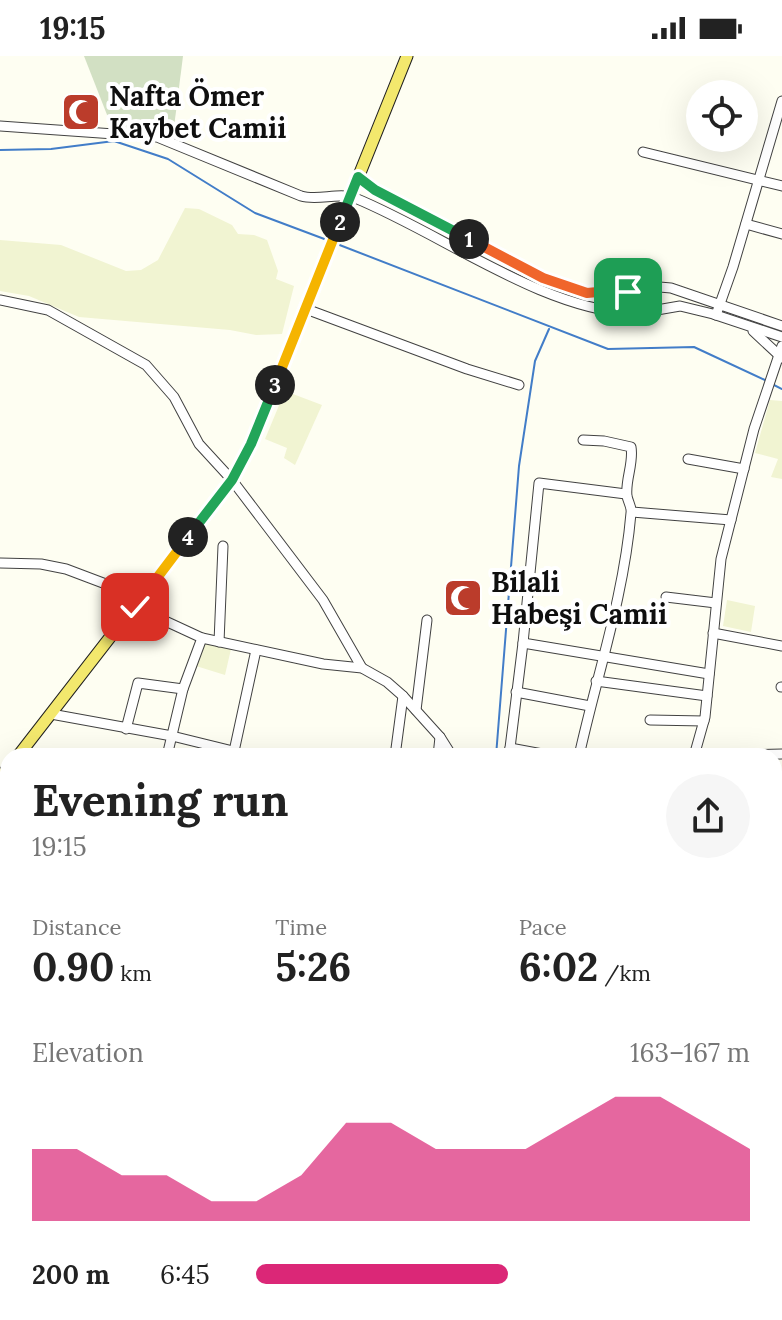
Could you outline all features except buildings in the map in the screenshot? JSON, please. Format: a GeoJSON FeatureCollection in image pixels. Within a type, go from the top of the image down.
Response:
{"type":"FeatureCollection","features":[{"type":"Feature","properties":{"kind":"main road"},"geometry":{"type":"LineString","coordinates":[[26,748],[232,480],[251,444],[407,56]]}},
{"type":"Feature","properties":{"kind":"street"},"geometry":{"type":"LineString","coordinates":[[716,315],[782,101]]}},
{"type":"Feature","properties":{"kind":"street"},"geometry":{"type":"LineString","coordinates":[[0,126],[157,137],[301,196],[311,199],[350,196],[526,283],[582,305],[613,313],[644,315],[680,306],[782,337]]}},
{"type":"Feature","properties":{"kind":"street"},"geometry":{"type":"LineString","coordinates":[[643,152],[782,186]]}},
{"type":"Feature","properties":{"kind":"street"},"geometry":{"type":"LineString","coordinates":[[358,177],[375,190],[543,278],[587,293],[630,289]]}},
{"type":"Feature","properties":{"kind":"street"},"geometry":{"type":"LineString","coordinates":[[746,224],[782,234]]}},
{"type":"Feature","properties":{"kind":"street"},"geometry":{"type":"LineString","coordinates":[[635,314],[626,305],[626,296],[636,285],[671,288],[782,326]]}},
{"type":"Feature","properties":{"kind":"street"},"geometry":{"type":"LineString","coordinates":[[648,286],[656,296],[656,304],[651,311]]}},
{"type":"Feature","properties":{"kind":"street"},"geometry":{"type":"LineString","coordinates":[[0,300],[48,310],[146,365],[174,397],[199,444],[232,480],[323,600],[362,668]]}},
{"type":"Feature","properties":{"kind":"street"},"geometry":{"type":"LineString","coordinates":[[306,309],[467,369],[519,385]]}},
{"type":"Feature","properties":{"kind":"street"},"geometry":{"type":"LineString","coordinates":[[696,748],[704,721],[721,559],[766,391],[781,353],[743,324]]}},
{"type":"Feature","properties":{"kind":"street"},"geometry":{"type":"LineString","coordinates":[[581,748],[602,656],[615,616],[632,512],[626,494],[633,455],[631,447],[583,440]]}},
{"type":"Feature","properties":{"kind":"street"},"geometry":{"type":"LineString","coordinates":[[688,459],[744,469]]}},
{"type":"Feature","properties":{"kind":"street"},"geometry":{"type":"LineString","coordinates":[[509,748],[539,483],[626,494]]}},
{"type":"Feature","properties":{"kind":"street"},"geometry":{"type":"LineString","coordinates":[[632,512],[731,520]]}},
{"type":"Feature","properties":{"kind":"street"},"geometry":{"type":"LineString","coordinates":[[219,642],[223,546]]}},
{"type":"Feature","properties":{"kind":"street"},"geometry":{"type":"LineString","coordinates":[[0,563],[32,563],[66,569],[111,586],[135,607],[202,638],[323,664],[362,668],[387,682],[403,696],[447,748]]}},
{"type":"Feature","properties":{"kind":"street"},"geometry":{"type":"LineString","coordinates":[[666,597],[716,603]]}},
{"type":"Feature","properties":{"kind":"street"},"geometry":{"type":"LineString","coordinates":[[416,710],[427,620]]}},
{"type":"Feature","properties":{"kind":"street"},"geometry":{"type":"LineString","coordinates":[[713,633],[782,646]]}},
{"type":"Feature","properties":{"kind":"street"},"geometry":{"type":"LineString","coordinates":[[169,748],[183,689],[202,638]]}},
{"type":"Feature","properties":{"kind":"street"},"geometry":{"type":"LineString","coordinates":[[523,643],[709,674]]}},
{"type":"Feature","properties":{"kind":"street"},"geometry":{"type":"LineString","coordinates":[[234,748],[256,650]]}},
{"type":"Feature","properties":{"kind":"street"},"geometry":{"type":"LineString","coordinates":[[596,681],[707,696]]}},
{"type":"Feature","properties":{"kind":"street"},"geometry":{"type":"LineString","coordinates":[[126,729],[138,683],[183,689]]}},
{"type":"Feature","properties":{"kind":"street"},"geometry":{"type":"LineString","coordinates":[[516,692],[590,706]]}},
{"type":"Feature","properties":{"kind":"street"},"geometry":{"type":"LineString","coordinates":[[396,748],[403,696]]}},
{"type":"Feature","properties":{"kind":"street"},"geometry":{"type":"LineString","coordinates":[[51,714],[172,736],[213,748]]}},
{"type":"Feature","properties":{"kind":"street"},"geometry":{"type":"LineString","coordinates":[[650,720],[704,721]]}},
{"type":"Feature","properties":{"kind":"street"},"geometry":{"type":"LineString","coordinates":[[439,748],[440,737]]}},
{"type":"Feature","properties":{"kind":"green space"},"geometry":{"type":"Polygon","coordinates":[[[84,56],[183,56],[173,135],[120,131],[111,125],[84,56]]]}},
{"type":"Feature","properties":{"kind":"green space"},"geometry":{"type":"Polygon","coordinates":[[[185,208],[199,209],[232,225],[238,234],[267,240],[278,271],[276,279],[294,286],[282,334],[256,335],[79,317],[29,296],[0,291],[0,240],[61,245],[126,271],[141,270],[158,260],[185,208]]]}},
{"type":"Feature","properties":{"kind":"green space"},"geometry":{"type":"Polygon","coordinates":[[[285,391],[322,405],[295,465],[284,458],[287,448],[265,439],[285,391]]]}},
{"type":"Feature","properties":{"kind":"green space"},"geometry":{"type":"Polygon","coordinates":[[[770,400],[782,401],[782,479],[771,477],[778,459],[755,453],[770,400]]]}},
{"type":"Feature","properties":{"kind":"green space"},"geometry":{"type":"Polygon","coordinates":[[[727,600],[755,606],[751,632],[723,626],[727,600]]]}},
{"type":"Feature","properties":{"kind":"green space"},"geometry":{"type":"Polygon","coordinates":[[[202,643],[231,649],[225,675],[196,666],[202,643]]]}},
{"type":"Feature","properties":{"kind":"waterway"},"geometry":{"type":"LineString","coordinates":[[0,150],[51,149],[114,141],[168,159],[255,213],[327,240]]}},
{"type":"Feature","properties":{"kind":"waterway"},"geometry":{"type":"LineString","coordinates":[[337,244],[608,349],[694,347],[767,381]]}},
{"type":"Feature","properties":{"kind":"waterway"},"geometry":{"type":"LineString","coordinates":[[497,748],[519,466],[535,361],[549,329]]}},
{"type":"Feature","properties":{"kind":"waterway"},"geometry":{"type":"LineString","coordinates":[[772,384],[782,389]]}},
{"type":"Feature","properties":{"kind":"place","name":"Nafta Ömer Kaybet Camii"},"geometry":{"type":"Point","coordinates":[81,112]}},
{"type":"Feature","properties":{"kind":"place","name":"Bilali Habeşi Camii"},"geometry":{"type":"Point","coordinates":[463,598]}},
{"type":"Feature","properties":{"kind":"route"},"geometry":{"type":"LineString","coordinates":[[135,607],[232,480],[251,444],[358,177],[375,190],[543,278],[587,293],[630,289],[628,292]]}}]}
